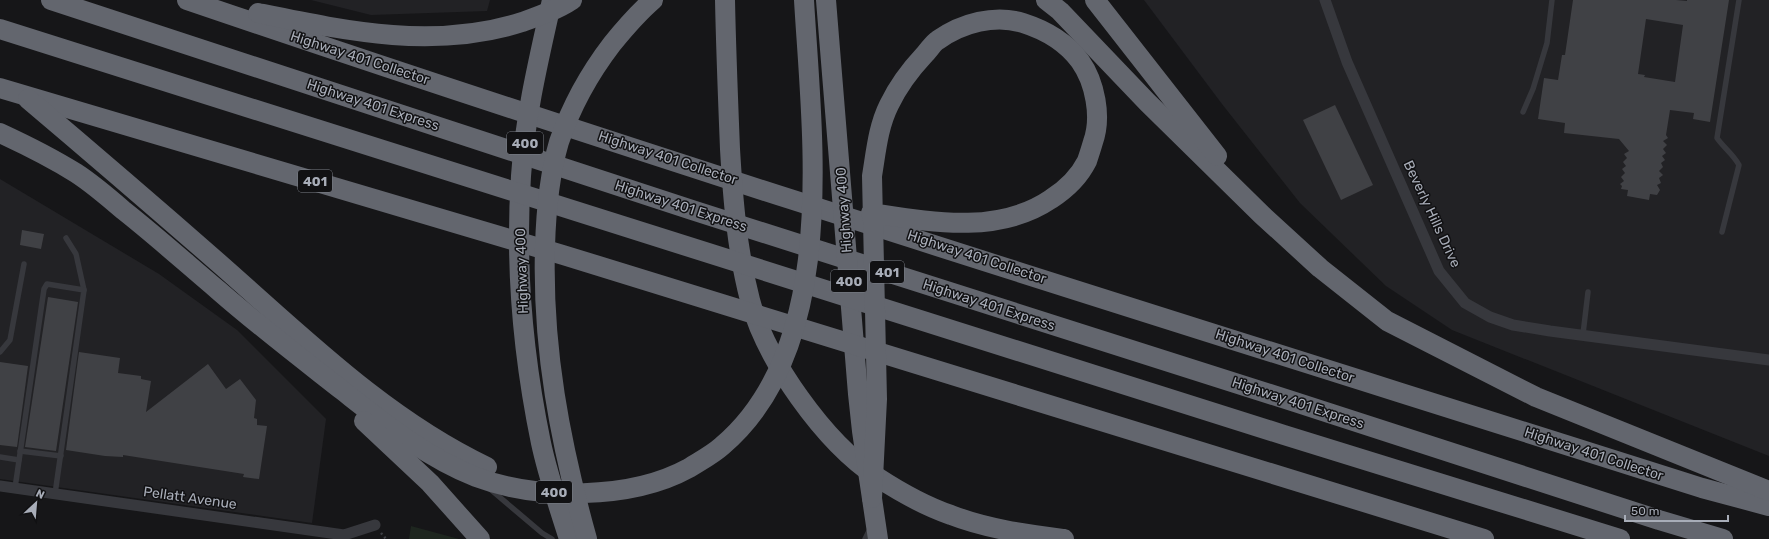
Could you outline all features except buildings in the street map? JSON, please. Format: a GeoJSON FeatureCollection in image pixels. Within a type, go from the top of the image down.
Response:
{"type":"FeatureCollection","features":[{"type":"Feature","properties":{"kind":"highway","name":"Highway 401 Express"},"geometry":{"type":"LineString","coordinates":[[51,0],[692,210],[1295,402],[1659,520],[1724,539]]}},
{"type":"Feature","properties":{"kind":"highway","name":"Highway 401 Collector"},"geometry":{"type":"LineString","coordinates":[[187,0],[369,62],[790,198],[1702,488],[1769,506]]}},
{"type":"Feature","properties":{"kind":"highway"},"geometry":{"type":"LineString","coordinates":[[193,0],[379,34],[444,37],[502,28],[536,17],[572,0]]}},
{"type":"Feature","properties":{"kind":"highway","name":"Highway 400"},"geometry":{"type":"LineString","coordinates":[[552,0],[527,121],[521,175],[521,289],[528,365],[541,444],[569,539]]}},
{"type":"Feature","properties":{"kind":"highway"},"geometry":{"type":"LineString","coordinates":[[587,539],[562,438],[553,391],[548,346],[545,297],[546,222],[550,181],[560,141],[579,96],[602,58],[619,35],[653,0]]}},
{"type":"Feature","properties":{"kind":"highway"},"geometry":{"type":"LineString","coordinates":[[0,133],[52,159],[94,186],[264,327],[392,428],[424,450],[476,477],[506,485],[542,491],[585,493],[617,491],[648,484],[676,475],[722,446],[742,426],[759,404],[787,351],[797,319],[808,261],[813,160],[804,0]]}},
{"type":"Feature","properties":{"kind":"highway","name":"Highway 400"},"geometry":{"type":"LineString","coordinates":[[826,0],[858,394],[862,432],[878,539]]}},
{"type":"Feature","properties":{"kind":"highway"},"geometry":{"type":"LineString","coordinates":[[1046,0],[1060,10],[1147,102],[1262,214],[1320,268],[1387,321],[1536,397],[1769,491]]}},
{"type":"Feature","properties":{"kind":"highway"},"geometry":{"type":"LineString","coordinates":[[1095,0],[1262,214]]}},
{"type":"Feature","properties":{"kind":"highway"},"geometry":{"type":"LineString","coordinates":[[725,1],[734,214],[740,257],[750,301],[775,360],[799,397],[817,420],[844,449],[876,476],[912,498],[951,516],[1008,531],[1064,539]]}},
{"type":"Feature","properties":{"kind":"highway"},"geometry":{"type":"LineString","coordinates":[[790,198],[861,212],[914,220],[952,223],[988,222],[1010,218],[1029,212],[1061,193],[1074,179],[1086,162],[1096,135],[1096,102],[1090,77],[1079,60],[1067,46],[1051,35],[1035,27],[1013,20],[988,20],[962,27],[937,40],[907,73],[888,106],[878,140],[872,176],[877,399],[872,498]]}},
{"type":"Feature","properties":{"kind":"highway","name":"401"},"geometry":{"type":"LineString","coordinates":[[0,29],[1291,437],[1620,539]]}},
{"type":"Feature","properties":{"kind":"highway"},"geometry":{"type":"LineString","coordinates":[[0,78],[26,97],[87,149],[310,345],[393,411],[419,430],[450,448],[542,491]]}},
{"type":"Feature","properties":{"kind":"highway","name":"401"},"geometry":{"type":"LineString","coordinates":[[0,88],[570,257],[1484,539]]}},
{"type":"Feature","properties":{"kind":"highway"},"geometry":{"type":"LineString","coordinates":[[264,327],[430,483],[480,539]]}},
{"type":"Feature","properties":{"kind":"street","name":"Beverly Hills Drive"},"geometry":{"type":"LineString","coordinates":[[1325,0],[1347,62],[1439,271],[1465,303],[1490,317],[1513,325],[1769,360]]}},
{"type":"Feature","properties":{"kind":"street","name":"Pellatt Avenue"},"geometry":{"type":"LineString","coordinates":[[0,486],[344,535],[375,525]]}},
{"type":"Feature","properties":{"kind":"lane"},"geometry":{"type":"LineString","coordinates":[[1523,112],[1533,89],[1547,43],[1552,0]]}},
{"type":"Feature","properties":{"kind":"lane"},"geometry":{"type":"LineString","coordinates":[[1722,232],[1739,165],[1734,155],[1722,145],[1717,138],[1739,0]]}},
{"type":"Feature","properties":{"kind":"lane"},"geometry":{"type":"LineString","coordinates":[[55,494],[84,290],[76,254],[66,238]]}},
{"type":"Feature","properties":{"kind":"lane"},"geometry":{"type":"LineString","coordinates":[[0,352],[10,340],[24,264]]}},
{"type":"Feature","properties":{"kind":"lane"},"geometry":{"type":"LineString","coordinates":[[15,488],[44,289],[47,284],[84,290]]}},
{"type":"Feature","properties":{"kind":"lane"},"geometry":{"type":"LineString","coordinates":[[1583,334],[1588,292]]}},
{"type":"Feature","properties":{"kind":"lane"},"geometry":{"type":"LineString","coordinates":[[20,451],[61,456]]}},
{"type":"Feature","properties":{"kind":"lane"},"geometry":{"type":"LineString","coordinates":[[0,457],[19,460]]}},
{"type":"Feature","properties":{"kind":"lane"},"geometry":{"type":"LineString","coordinates":[[476,477],[542,533],[552,539]]}},
{"type":"Feature","properties":{"kind":"lane"},"geometry":{"type":"LineString","coordinates":[[865,539],[875,519]]}},
{"type":"Feature","properties":{"kind":"shaded area"},"geometry":{"type":"Polygon","coordinates":[[[311,0],[490,0],[487,11],[371,15],[311,0]]]}},
{"type":"Feature","properties":{"kind":"shaded area"},"geometry":{"type":"Polygon","coordinates":[[[1144,0],[1769,0],[1769,456],[1452,330],[1386,286],[1300,203],[1222,104],[1144,0]]]}},
{"type":"Feature","properties":{"kind":"shaded area"},"geometry":{"type":"Polygon","coordinates":[[[0,179],[159,274],[237,330],[326,419],[312,523],[0,479],[0,179]]]}},
{"type":"Feature","properties":{"kind":"shaded area"},"geometry":{"type":"Polygon","coordinates":[[[411,526],[459,539],[409,539],[411,526]]]}}]}
